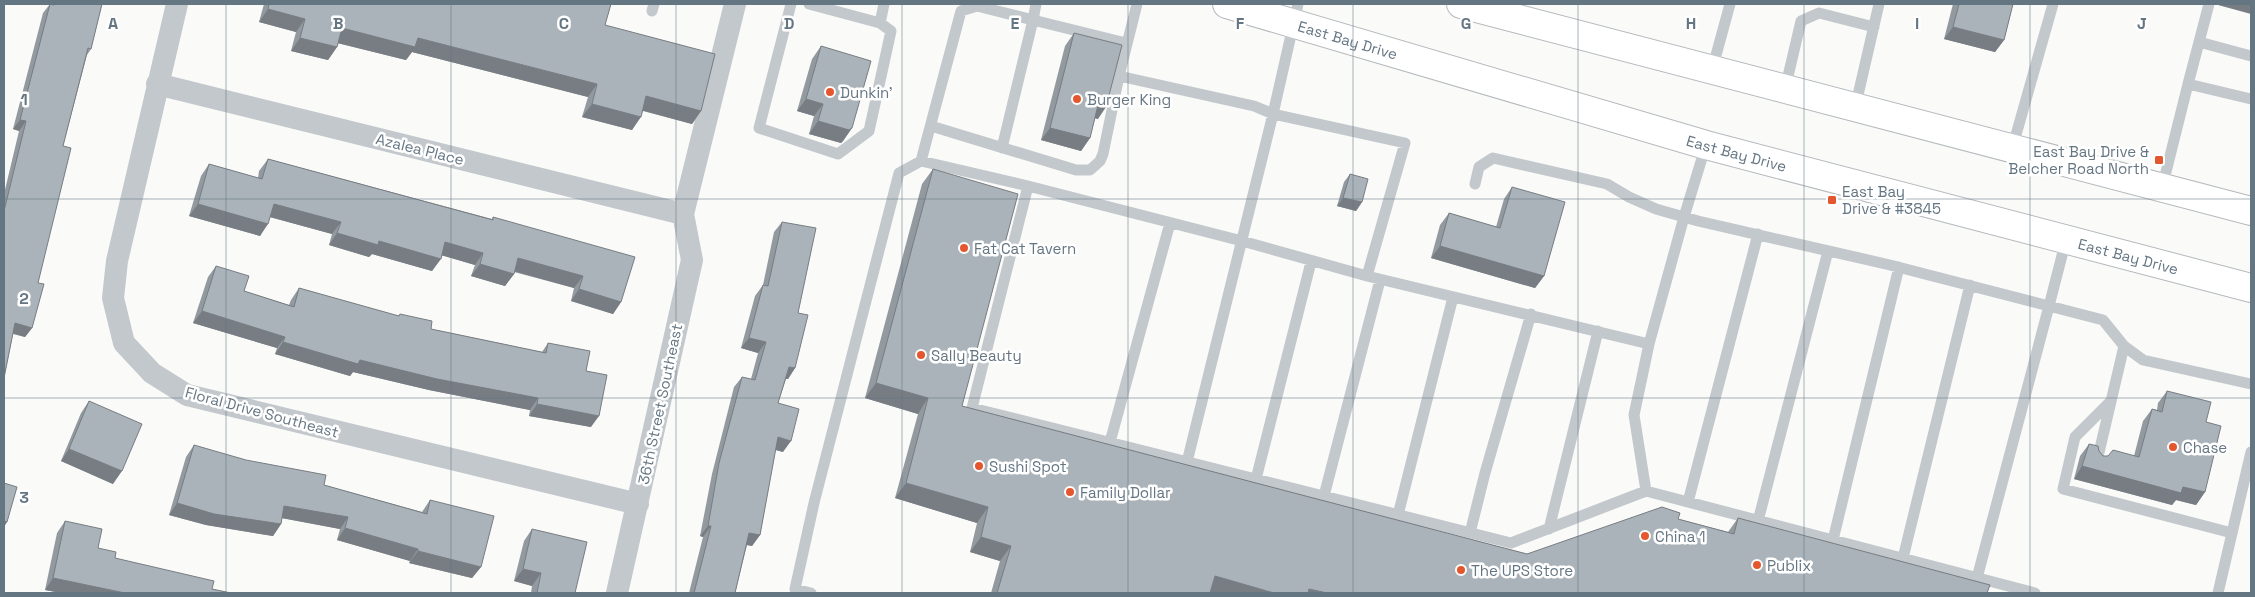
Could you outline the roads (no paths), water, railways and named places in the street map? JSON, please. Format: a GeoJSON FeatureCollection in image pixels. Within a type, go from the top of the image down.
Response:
{"type":"FeatureCollection","features":[{"type":"Feature","properties":{"kind":"main road","name":"East Bay Drive"},"geometry":{"type":"LineString","coordinates":[[1227,4],[1296,13],[1706,145],[2251,288]]}},
{"type":"Feature","properties":{"kind":"main road"},"geometry":{"type":"LineString","coordinates":[[1461,4],[1499,9],[1712,70],[2251,211]]}},
{"type":"Feature","properties":{"kind":"street","name":"Floral Drive Southeast"},"geometry":{"type":"LineString","coordinates":[[177,4],[117,261],[113,298],[124,343],[152,373],[187,395],[638,504]]}},
{"type":"Feature","properties":{"kind":"street"},"geometry":{"type":"LineString","coordinates":[[683,214],[735,4]]}},
{"type":"Feature","properties":{"kind":"street","name":"Azalea Place"},"geometry":{"type":"LineString","coordinates":[[157,84],[683,214]]}},
{"type":"Feature","properties":{"kind":"street","name":"36th Street Southeast"},"geometry":{"type":"LineString","coordinates":[[617,593],[692,260],[683,214]]}},
{"type":"Feature","properties":{"kind":"lane"},"geometry":{"type":"LineString","coordinates":[[790,4],[759,128],[838,154],[869,131],[891,31],[880,23],[809,4]]}},
{"type":"Feature","properties":{"kind":"lane"},"geometry":{"type":"LineString","coordinates":[[880,23],[884,4]]}},
{"type":"Feature","properties":{"kind":"lane"},"geometry":{"type":"LineString","coordinates":[[1002,148],[1036,4]]}},
{"type":"Feature","properties":{"kind":"lane"},"geometry":{"type":"LineString","coordinates":[[931,126],[1076,170],[1090,170],[1100,161],[1103,154],[1126,43],[1137,4]]}},
{"type":"Feature","properties":{"kind":"lane"},"geometry":{"type":"LineString","coordinates":[[1712,70],[1730,4]]}},
{"type":"Feature","properties":{"kind":"lane"},"geometry":{"type":"LineString","coordinates":[[1855,108],[1880,4]]}},
{"type":"Feature","properties":{"kind":"lane"},"geometry":{"type":"LineString","coordinates":[[2012,149],[2053,4]]}},
{"type":"Feature","properties":{"kind":"lane"},"geometry":{"type":"LineString","coordinates":[[2162,188],[2209,4]]}},
{"type":"Feature","properties":{"kind":"lane"},"geometry":{"type":"LineString","coordinates":[[922,161],[962,11],[977,6],[1126,43]]}},
{"type":"Feature","properties":{"kind":"lane"},"geometry":{"type":"LineString","coordinates":[[1187,462],[1296,13]]}},
{"type":"Feature","properties":{"kind":"lane"},"geometry":{"type":"LineString","coordinates":[[1785,89],[1801,22],[1819,13],[1874,27]]}},
{"type":"Feature","properties":{"kind":"lane"},"geometry":{"type":"LineString","coordinates":[[2199,42],[2251,56]]}},
{"type":"Feature","properties":{"kind":"lane"},"geometry":{"type":"LineString","coordinates":[[1119,76],[1254,106],[1273,114],[1404,143],[1367,276]]}},
{"type":"Feature","properties":{"kind":"lane"},"geometry":{"type":"LineString","coordinates":[[2188,84],[2251,99]]}},
{"type":"Feature","properties":{"kind":"lane"},"geometry":{"type":"LineString","coordinates":[[1646,491],[1634,415],[1648,344],[1706,145]]}},
{"type":"Feature","properties":{"kind":"lane"},"geometry":{"type":"LineString","coordinates":[[1475,184],[1479,167],[1492,158],[1607,184],[1629,197],[1656,209],[1684,217],[1899,267],[2103,320],[2124,346],[2143,360],[2251,384]]}},
{"type":"Feature","properties":{"kind":"lane"},"geometry":{"type":"LineString","coordinates":[[811,593],[795,589],[814,503],[899,174],[922,161],[1242,241],[1380,280],[1531,314],[1648,344]]}},
{"type":"Feature","properties":{"kind":"lane"},"geometry":{"type":"LineString","coordinates":[[1028,186],[972,408],[1511,543],[1646,491],[2035,593]]}},
{"type":"Feature","properties":{"kind":"lane"},"geometry":{"type":"LineString","coordinates":[[1110,442],[1170,223]]}},
{"type":"Feature","properties":{"kind":"lane"},"geometry":{"type":"LineString","coordinates":[[1688,502],[1758,234]]}},
{"type":"Feature","properties":{"kind":"lane"},"geometry":{"type":"LineString","coordinates":[[1977,578],[2066,240]]}},
{"type":"Feature","properties":{"kind":"lane"},"geometry":{"type":"LineString","coordinates":[[1758,521],[1828,251]]}},
{"type":"Feature","properties":{"kind":"lane"},"geometry":{"type":"LineString","coordinates":[[1256,479],[1311,262]]}},
{"type":"Feature","properties":{"kind":"lane"},"geometry":{"type":"LineString","coordinates":[[1833,540],[1899,267]]}},
{"type":"Feature","properties":{"kind":"lane"},"geometry":{"type":"LineString","coordinates":[[1324,496],[1380,280]]}},
{"type":"Feature","properties":{"kind":"lane"},"geometry":{"type":"LineString","coordinates":[[1903,558],[1970,285]]}},
{"type":"Feature","properties":{"kind":"lane"},"geometry":{"type":"LineString","coordinates":[[1398,515],[1453,297]]}},
{"type":"Feature","properties":{"kind":"lane"},"geometry":{"type":"LineString","coordinates":[[1470,533],[1485,473],[1531,314]]}},
{"type":"Feature","properties":{"kind":"lane"},"geometry":{"type":"LineString","coordinates":[[1550,529],[1598,331]]}},
{"type":"Feature","properties":{"kind":"lane"},"geometry":{"type":"LineString","coordinates":[[2097,460],[2124,346]]}},
{"type":"Feature","properties":{"kind":"lane"},"geometry":{"type":"LineString","coordinates":[[2111,401],[2075,437],[2064,489],[2090,489],[2232,533]]}},
{"type":"Feature","properties":{"kind":"lane"},"geometry":{"type":"LineString","coordinates":[[2218,593],[2251,452]]}},
{"type":"Feature","properties":{"kind":"place","name":"Dunkin'"},"geometry":{"type":"Point","coordinates":[830,92]}},
{"type":"Feature","properties":{"kind":"place","name":"Burger King"},"geometry":{"type":"Point","coordinates":[1077,99]}},
{"type":"Feature","properties":{"kind":"place","name":"East Bay Drive & Belcher Road North"},"geometry":{"type":"Point","coordinates":[2159,160]}},
{"type":"Feature","properties":{"kind":"place","name":"East Bay Drive & #3845"},"geometry":{"type":"Point","coordinates":[1832,200]}},
{"type":"Feature","properties":{"kind":"place","name":"Fat Cat Tavern"},"geometry":{"type":"Point","coordinates":[964,248]}},
{"type":"Feature","properties":{"kind":"place","name":"Sally Beauty"},"geometry":{"type":"Point","coordinates":[921,355]}},
{"type":"Feature","properties":{"kind":"place","name":"Chase"},"geometry":{"type":"Point","coordinates":[2173,447]}},
{"type":"Feature","properties":{"kind":"place","name":"Sushi Spot"},"geometry":{"type":"Point","coordinates":[979,466]}},
{"type":"Feature","properties":{"kind":"place","name":"Family Dollar"},"geometry":{"type":"Point","coordinates":[1070,492]}},
{"type":"Feature","properties":{"kind":"place","name":"China 1"},"geometry":{"type":"Point","coordinates":[1645,536]}},
{"type":"Feature","properties":{"kind":"place","name":"Publix"},"geometry":{"type":"Point","coordinates":[1757,565]}},
{"type":"Feature","properties":{"kind":"place","name":"The UPS Store"},"geometry":{"type":"Point","coordinates":[1461,570]}}]}
